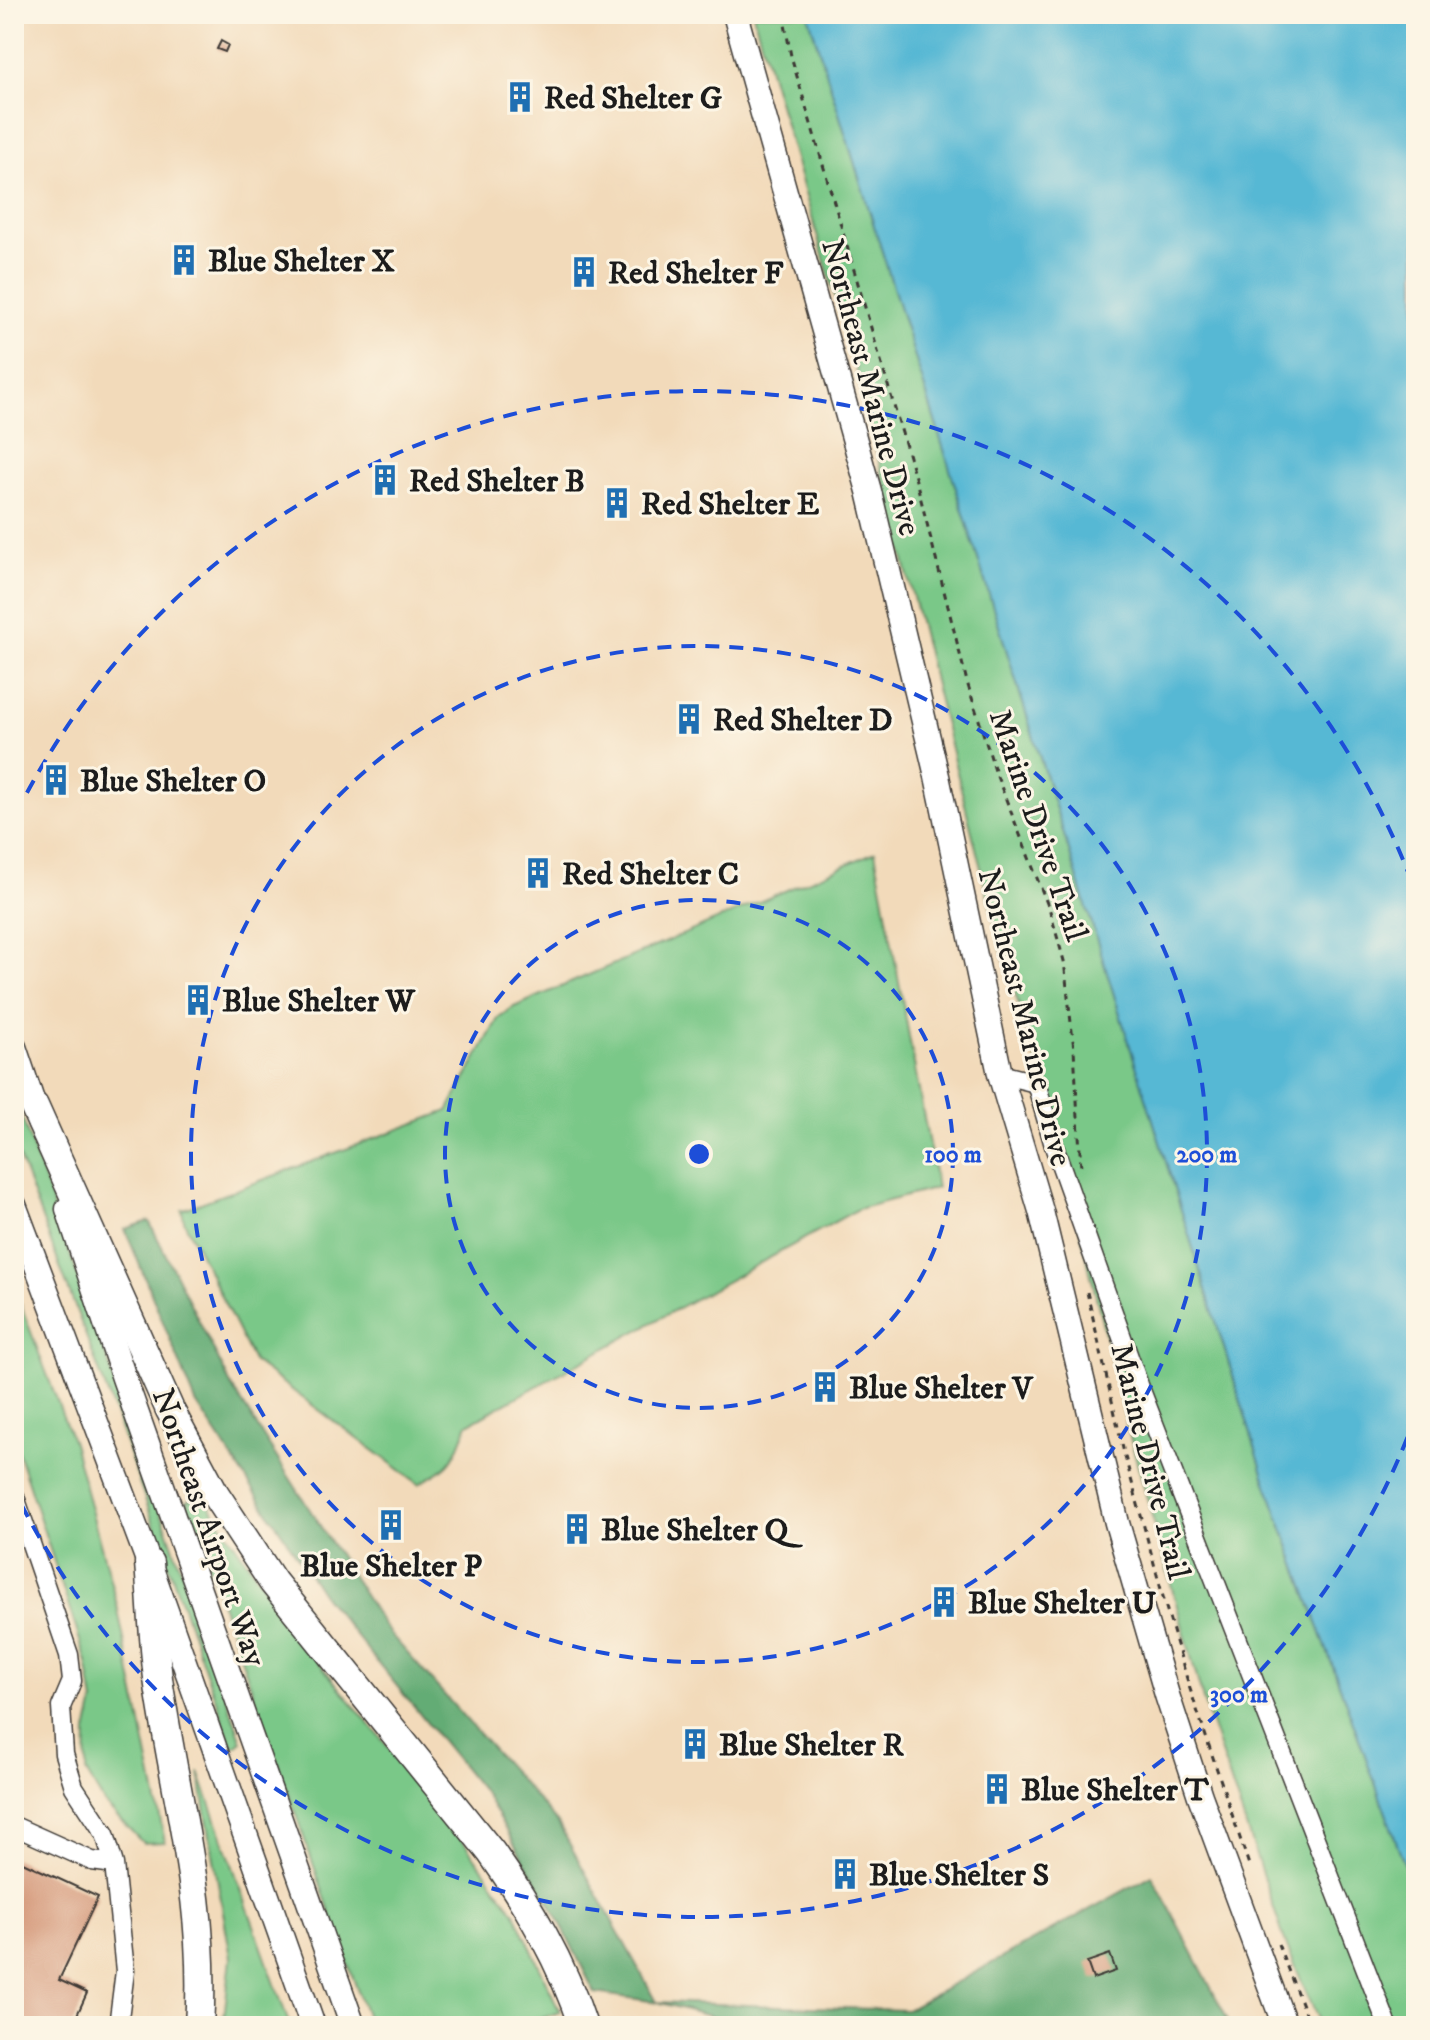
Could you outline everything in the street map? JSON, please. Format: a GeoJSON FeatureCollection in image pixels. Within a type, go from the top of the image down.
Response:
{"type":"FeatureCollection","features":[{"type":"Feature","properties":{"kind":"highway"},"geometry":{"type":"LineString","coordinates":[[34,1106],[170,1410],[215,1494],[273,1582],[491,1852],[523,1898],[551,1947],[583,2026]]}},
{"type":"Feature","properties":{"kind":"highway"},"geometry":{"type":"LineString","coordinates":[[149,1563],[160,1696],[198,1906],[201,1951],[199,2026]]}},
{"type":"Feature","properties":{"kind":"main road","name":"Northeast Marine Drive"},"geometry":{"type":"LineString","coordinates":[[735,14],[869,491],[937,776],[1000,1074],[1041,1211],[1117,1523],[1167,1695],[1223,1862],[1285,2026]]}},
{"type":"Feature","properties":{"kind":"main road","name":"Northeast Airport Way"},"geometry":{"type":"LineString","coordinates":[[14,1047],[124,1378],[353,2026]]}},
{"type":"Feature","properties":{"kind":"main road"},"geometry":{"type":"LineString","coordinates":[[14,1205],[149,1563],[313,2026]]}},
{"type":"Feature","properties":{"kind":"lane"},"geometry":{"type":"LineString","coordinates":[[1000,1074],[1036,1083],[1055,1149],[1139,1385],[1388,2026]]}},
{"type":"Feature","properties":{"kind":"lane"},"geometry":{"type":"LineString","coordinates":[[14,1494],[69,1655],[72,1681],[61,1707],[64,1754],[74,1787],[105,1834],[114,1864],[125,1971],[118,2026]]}},
{"type":"Feature","properties":{"kind":"lane"},"geometry":{"type":"LineString","coordinates":[[14,1826],[92,1861],[114,1864]]}},
{"type":"Feature","properties":{"kind":"path","name":"Marine Drive Trail"},"geometry":{"type":"LineString","coordinates":[[783,14],[791,56],[917,484],[967,682],[996,774],[1050,911],[1064,961],[1074,1049],[1081,1174]]}},
{"type":"Feature","properties":{"kind":"path","name":"Marine Drive Trail"},"geometry":{"type":"LineString","coordinates":[[1086,1287],[1124,1453],[1165,1604],[1194,1703],[1252,1874]]}},
{"type":"Feature","properties":{"kind":"path"},"geometry":{"type":"LineString","coordinates":[[1277,1942],[1310,2026]]}},
{"type":"Feature","properties":{"kind":"green space"},"geometry":{"type":"Polygon","coordinates":[[[753,14],[808,14],[1265,1479],[1416,1896],[1416,2026],[1321,2026],[1287,1947],[1203,1700],[1127,1426],[1050,1104],[1001,948],[855,366],[753,14]]]}},
{"type":"Feature","properties":{"kind":"green space"},"geometry":{"type":"Polygon","coordinates":[[[875,852],[937,1188],[858,1209],[468,1424],[447,1466],[419,1484],[253,1361],[184,1221],[182,1210],[448,1111],[499,1017],[514,1007],[875,852]]]}},
{"type":"Feature","properties":{"kind":"green space"},"geometry":{"type":"Polygon","coordinates":[[[14,1095],[242,1742],[236,1747],[232,1746],[113,1408],[14,1144],[14,1095]]]}},
{"type":"Feature","properties":{"kind":"green space"},"geometry":{"type":"Polygon","coordinates":[[[149,1221],[232,1387],[385,1628],[558,1823],[657,2002],[595,1993],[559,1920],[485,1794],[325,1598],[196,1403],[125,1229],[149,1221]]]}},
{"type":"Feature","properties":{"kind":"green space"},"geometry":{"type":"Polygon","coordinates":[[[14,1287],[73,1443],[117,1605],[165,1842],[143,1843],[104,1803],[86,1772],[87,1732],[94,1702],[87,1662],[14,1440],[14,1287]]]}},
{"type":"Feature","properties":{"kind":"green space"},"geometry":{"type":"Polygon","coordinates":[[[203,1493],[306,1647],[449,1821],[515,1913],[560,2012],[519,2026],[370,2026],[186,1501],[203,1493]]]}},
{"type":"Feature","properties":{"kind":"green space"},"geometry":{"type":"Polygon","coordinates":[[[199,1772],[290,2026],[223,2026],[231,1958],[199,1772]]]}},
{"type":"Feature","properties":{"kind":"green space"},"geometry":{"type":"Polygon","coordinates":[[[1152,1875],[1229,2022],[1222,2026],[746,2026],[657,2002],[907,2010],[1152,1875]]]}},
{"type":"Feature","properties":{"kind":"water"},"geometry":{"type":"Polygon","coordinates":[[[808,14],[1416,14],[1416,1896],[1265,1479],[808,14]]]}},
{"type":"Feature","properties":{"kind":"building"},"geometry":{"type":"Polygon","coordinates":[[[221,41],[228,45],[225,52],[217,49],[221,41]]]}},
{"type":"Feature","properties":{"kind":"building","name":"Blue Shelter X"},"geometry":{"type":"Polygon","coordinates":[[[182,255],[189,259],[186,266],[178,262],[182,255]]]}},
{"type":"Feature","properties":{"kind":"building","name":"Red Shelter B"},"geometry":{"type":"Polygon","coordinates":[[[383,474],[390,478],[387,485],[379,482],[383,474]]]}},
{"type":"Feature","properties":{"kind":"building","name":"Red Shelter D"},"geometry":{"type":"Polygon","coordinates":[[[687,713],[694,717],[690,725],[683,721],[687,713]]]}},
{"type":"Feature","properties":{"kind":"building","name":"Blue Shelter O"},"geometry":{"type":"Polygon","coordinates":[[[54,774],[62,778],[58,785],[51,782],[54,774]]]}},
{"type":"Feature","properties":{"kind":"building","name":"Red Shelter C"},"geometry":{"type":"Polygon","coordinates":[[[536,868],[543,871],[540,879],[532,875],[536,868]]]}},
{"type":"Feature","properties":{"kind":"building","name":"Blue Shelter W"},"geometry":{"type":"Polygon","coordinates":[[[196,994],[204,998],[200,1005],[193,1001],[196,994]]]}},
{"type":"Feature","properties":{"kind":"building"},"geometry":{"type":"Polygon","coordinates":[[[14,1858],[98,1897],[59,1980],[87,1993],[72,2026],[14,2026],[14,1858]]]}},
{"type":"Feature","properties":{"kind":"building"},"geometry":{"type":"Polygon","coordinates":[[[1110,1954],[1116,1971],[1093,1979],[1087,1962],[1110,1954]]]}},
{"type":"Feature","properties":{"kind":"place","name":"Red Shelter G"},"geometry":{"type":"Point","coordinates":[520,97]}},
{"type":"Feature","properties":{"kind":"place","name":"Blue Shelter X"},"geometry":{"type":"Point","coordinates":[184,260]}},
{"type":"Feature","properties":{"kind":"place","name":"Red Shelter F"},"geometry":{"type":"Point","coordinates":[584,272]}},
{"type":"Feature","properties":{"kind":"place","name":"Red Shelter B"},"geometry":{"type":"Point","coordinates":[385,480]}},
{"type":"Feature","properties":{"kind":"place","name":"Red Shelter E"},"geometry":{"type":"Point","coordinates":[617,503]}},
{"type":"Feature","properties":{"kind":"place","name":"Red Shelter D"},"geometry":{"type":"Point","coordinates":[689,719]}},
{"type":"Feature","properties":{"kind":"place","name":"Blue Shelter O"},"geometry":{"type":"Point","coordinates":[56,780]}},
{"type":"Feature","properties":{"kind":"place","name":"Red Shelter C"},"geometry":{"type":"Point","coordinates":[538,873]}},
{"type":"Feature","properties":{"kind":"place","name":"Blue Shelter W"},"geometry":{"type":"Point","coordinates":[198,1000]}},
{"type":"Feature","properties":{"kind":"place","name":"Blue Shelter V"},"geometry":{"type":"Point","coordinates":[825,1387]}},
{"type":"Feature","properties":{"kind":"place","name":"Blue Shelter P"},"geometry":{"type":"Point","coordinates":[391,1525]}},
{"type":"Feature","properties":{"kind":"place","name":"Blue Shelter Q"},"geometry":{"type":"Point","coordinates":[577,1529]}},
{"type":"Feature","properties":{"kind":"place","name":"Blue Shelter U"},"geometry":{"type":"Point","coordinates":[944,1602]}},
{"type":"Feature","properties":{"kind":"place","name":"Blue Shelter R"},"geometry":{"type":"Point","coordinates":[695,1744]}},
{"type":"Feature","properties":{"kind":"place","name":"Blue Shelter T"},"geometry":{"type":"Point","coordinates":[997,1789]}},
{"type":"Feature","properties":{"kind":"place","name":"Blue Shelter S"},"geometry":{"type":"Point","coordinates":[845,1874]}}]}
